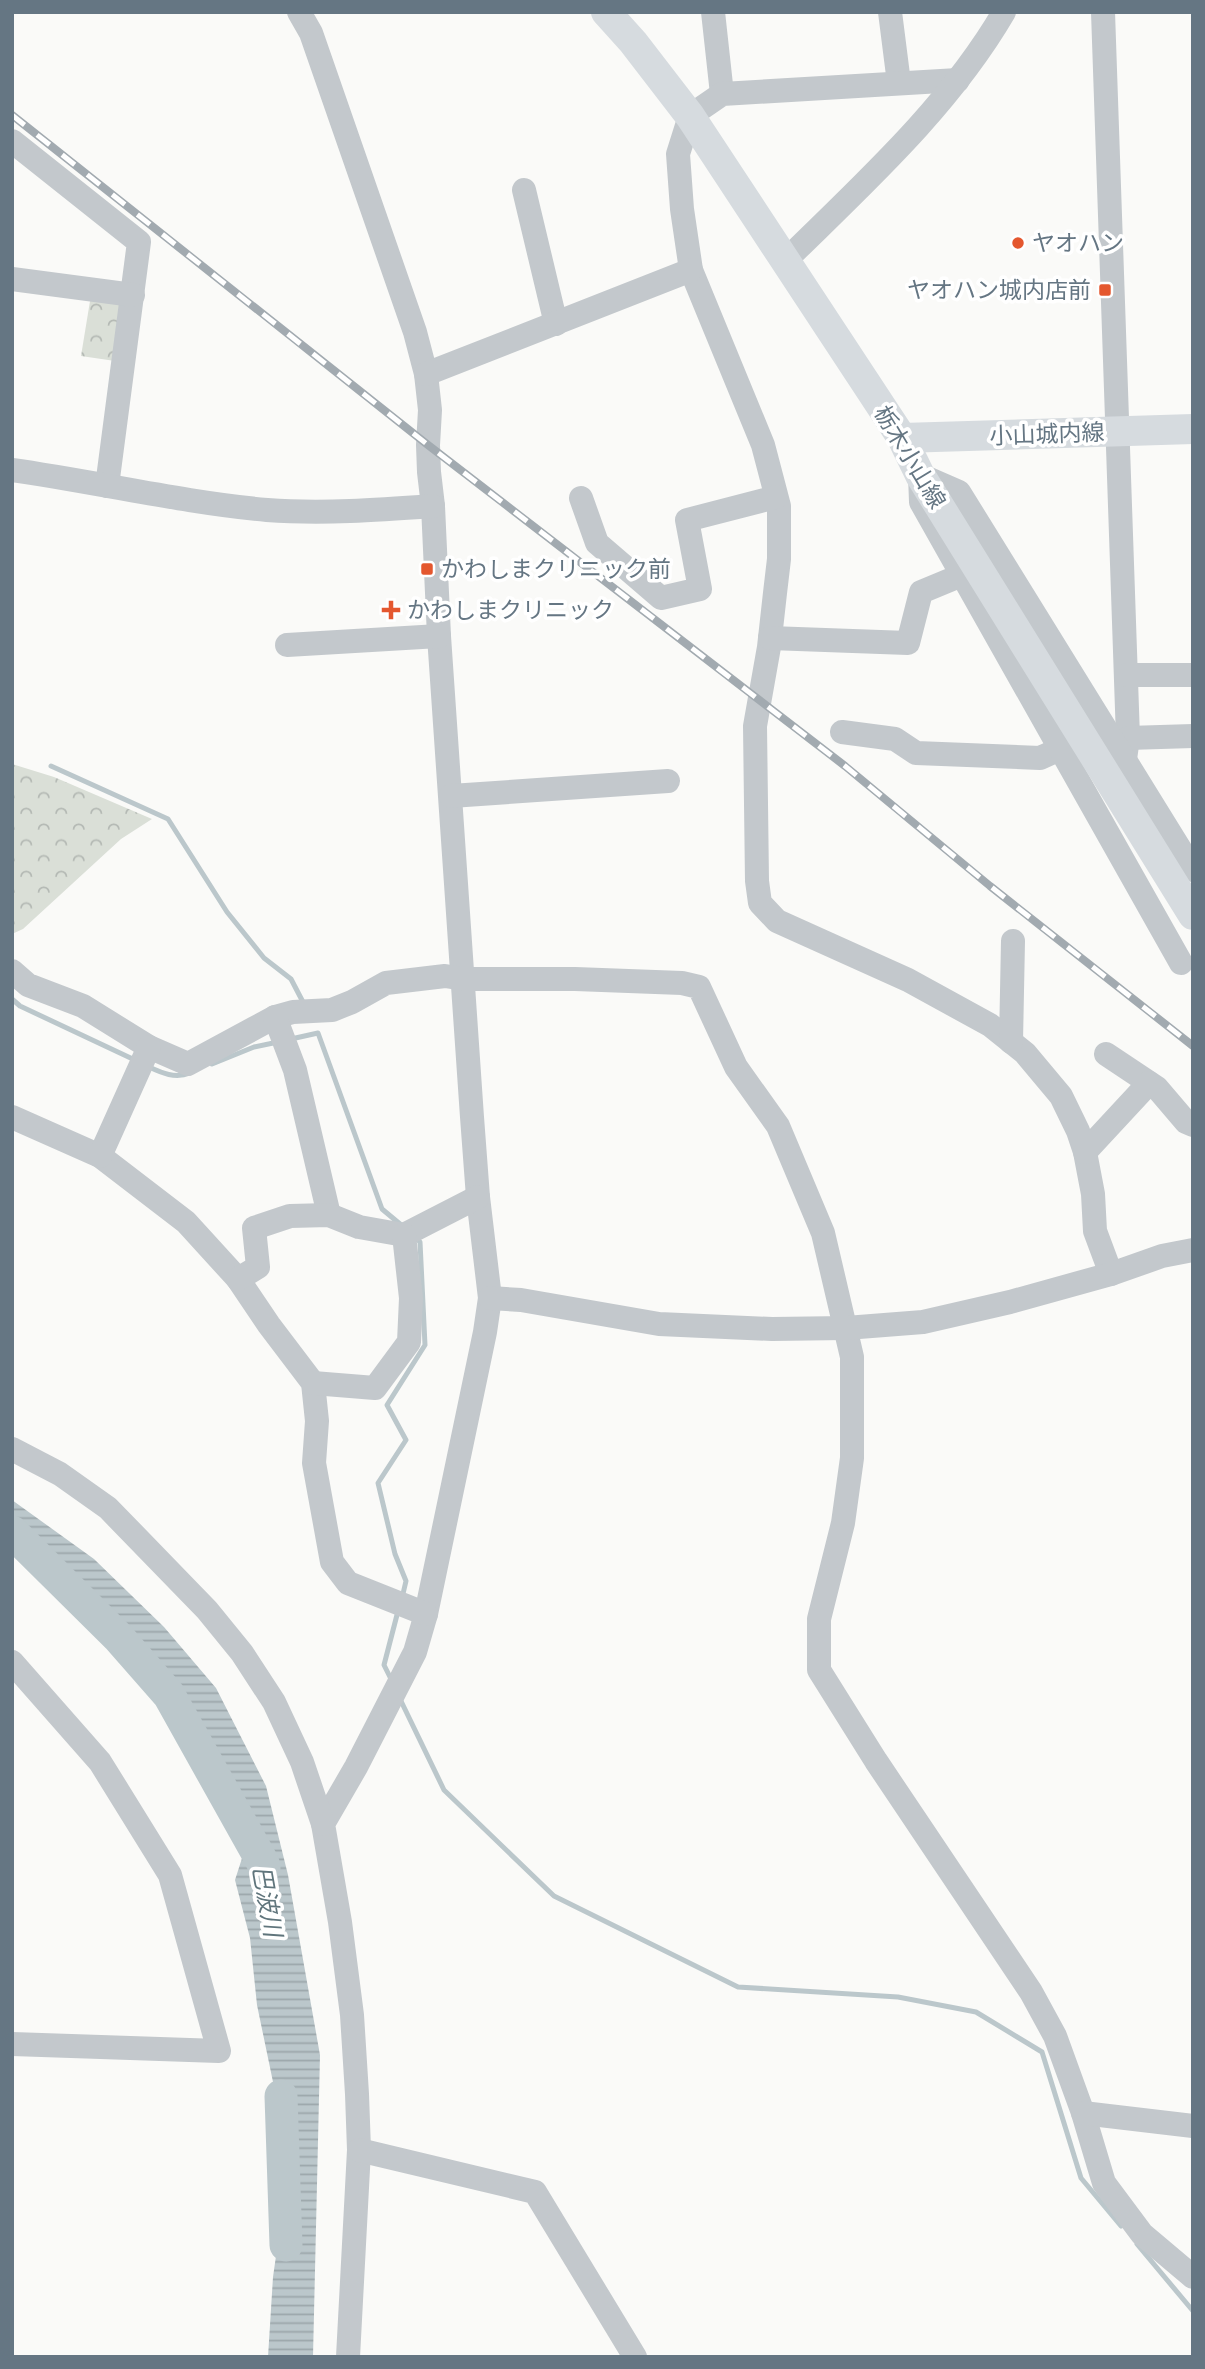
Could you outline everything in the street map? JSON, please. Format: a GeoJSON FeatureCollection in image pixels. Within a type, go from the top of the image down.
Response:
{"type":"FeatureCollection","features":[{"type":"Feature","properties":{"kind":"main road","name":"栃木小山線"},"geometry":{"type":"LineString","coordinates":[[606,12],[633,41],[690,116],[902,439],[920,475],[1193,915]]}},
{"type":"Feature","properties":{"kind":"main road","name":"小山城内線"},"geometry":{"type":"LineString","coordinates":[[902,439],[1193,429]]}},
{"type":"Feature","properties":{"kind":"street"},"geometry":{"type":"LineString","coordinates":[[299,12],[311,33],[415,332],[426,374],[430,410],[429,472],[439,636],[478,1196],[490,1298],[426,1614],[415,1651],[356,1767],[323,1824]]}},
{"type":"Feature","properties":{"kind":"street"},"geometry":{"type":"LineString","coordinates":[[713,12],[722,94]]}},
{"type":"Feature","properties":{"kind":"street"},"geometry":{"type":"LineString","coordinates":[[890,12],[899,83]]}},
{"type":"Feature","properties":{"kind":"street"},"geometry":{"type":"LineString","coordinates":[[785,261],[889,159],[958,80],[1004,12]]}},
{"type":"Feature","properties":{"kind":"street"},"geometry":{"type":"LineString","coordinates":[[1103,12],[1126,675],[1126,748]]}},
{"type":"Feature","properties":{"kind":"street"},"geometry":{"type":"LineString","coordinates":[[958,80],[722,94],[690,116],[678,154],[682,209],[691,270],[763,446],[779,506],[779,559],[770,638],[755,726],[757,881],[760,904],[777,921],[908,980],[990,1025],[1025,1053],[1060,1096],[1085,1152],[1093,1194],[1095,1231],[1111,1274]]}},
{"type":"Feature","properties":{"kind":"street"},"geometry":{"type":"LineString","coordinates":[[12,141],[139,242],[107,486]]}},
{"type":"Feature","properties":{"kind":"street"},"geometry":{"type":"LineString","coordinates":[[524,190],[556,324]]}},
{"type":"Feature","properties":{"kind":"street"},"geometry":{"type":"LineString","coordinates":[[426,374],[691,270]]}},
{"type":"Feature","properties":{"kind":"street"},"geometry":{"type":"LineString","coordinates":[[12,279],[133,295]]}},
{"type":"Feature","properties":{"kind":"street"},"geometry":{"type":"LineString","coordinates":[[12,470],[267,510],[327,512],[433,506]]}},
{"type":"Feature","properties":{"kind":"street"},"geometry":{"type":"LineString","coordinates":[[1181,963],[921,502],[920,475],[959,492],[1126,748],[1193,870]]}},
{"type":"Feature","properties":{"kind":"street"},"geometry":{"type":"LineString","coordinates":[[581,498],[597,543],[661,598],[700,589],[687,520],[776,497]]}},
{"type":"Feature","properties":{"kind":"street"},"geometry":{"type":"LineString","coordinates":[[770,638],[908,643],[922,593],[961,575]]}},
{"type":"Feature","properties":{"kind":"street"},"geometry":{"type":"LineString","coordinates":[[287,645],[439,636]]}},
{"type":"Feature","properties":{"kind":"street"},"geometry":{"type":"LineString","coordinates":[[1126,675],[1193,675]]}},
{"type":"Feature","properties":{"kind":"street"},"geometry":{"type":"LineString","coordinates":[[842,733],[895,738],[916,752],[1040,758],[1060,749]]}},
{"type":"Feature","properties":{"kind":"street"},"geometry":{"type":"LineString","coordinates":[[1126,748],[1193,736]]}},
{"type":"Feature","properties":{"kind":"street"},"geometry":{"type":"LineString","coordinates":[[451,796],[668,781]]}},
{"type":"Feature","properties":{"kind":"street"},"geometry":{"type":"LineString","coordinates":[[1011,1042],[1013,941]]}},
{"type":"Feature","properties":{"kind":"street"},"geometry":{"type":"LineString","coordinates":[[12,971],[28,985],[83,1006],[149,1047],[188,1063],[275,1017],[293,1012],[332,1010],[386,983],[445,976],[464,979],[588,979],[681,983],[699,987],[736,1067],[778,1126],[823,1233],[852,1357],[852,1458],[843,1523],[819,1619],[819,1670],[876,1761],[1031,1992],[1055,2036],[1083,2113],[1104,2183],[1142,2234],[1193,2277]]}},
{"type":"Feature","properties":{"kind":"street"},"geometry":{"type":"LineString","coordinates":[[275,1017],[295,1070],[329,1215]]}},
{"type":"Feature","properties":{"kind":"street"},"geometry":{"type":"LineString","coordinates":[[100,1156],[149,1047]]}},
{"type":"Feature","properties":{"kind":"street"},"geometry":{"type":"LineString","coordinates":[[1106,1054],[1157,1088],[1186,1122],[1193,1125]]}},
{"type":"Feature","properties":{"kind":"street"},"geometry":{"type":"LineString","coordinates":[[1085,1152],[1149,1083]]}},
{"type":"Feature","properties":{"kind":"street"},"geometry":{"type":"LineString","coordinates":[[12,1117],[100,1156],[186,1222],[238,1279],[313,1383],[317,1421],[314,1463],[332,1562],[348,1583],[426,1614]]}},
{"type":"Feature","properties":{"kind":"street"},"geometry":{"type":"LineString","coordinates":[[238,1279],[258,1267],[254,1228],[290,1216],[329,1215],[359,1227],[404,1235],[478,1196]]}},
{"type":"Feature","properties":{"kind":"street"},"geometry":{"type":"LineString","coordinates":[[313,1383],[375,1388],[409,1342],[411,1298],[404,1235]]}},
{"type":"Feature","properties":{"kind":"street"},"geometry":{"type":"LineString","coordinates":[[490,1298],[521,1300],[659,1324],[772,1329],[846,1328],[923,1322],[1010,1302],[1111,1274],[1162,1256],[1193,1250]]}},
{"type":"Feature","properties":{"kind":"street"},"geometry":{"type":"LineString","coordinates":[[12,1449],[60,1474],[108,1508],[207,1610],[242,1653],[274,1702],[302,1762],[323,1824],[352,2015],[359,2150],[348,2357]]}},
{"type":"Feature","properties":{"kind":"street"},"geometry":{"type":"LineString","coordinates":[[12,1662],[100,1762],[170,1875],[219,2051],[12,2044]]}},
{"type":"Feature","properties":{"kind":"street"},"geometry":{"type":"LineString","coordinates":[[1083,2113],[1193,2126]]}},
{"type":"Feature","properties":{"kind":"street"},"geometry":{"type":"LineString","coordinates":[[359,2150],[535,2192],[635,2357]]}},
{"type":"Feature","properties":{"kind":"green space"},"geometry":{"type":"Polygon","coordinates":[[[91,295],[124,299],[115,361],[81,356],[91,295]]]}},
{"type":"Feature","properties":{"kind":"green space"},"geometry":{"type":"Polygon","coordinates":[[[12,764],[54,777],[152,819],[121,839],[23,929],[12,934],[12,764]]]}},
{"type":"Feature","properties":{"kind":"water"},"geometry":{"type":"Polygon","coordinates":[[[12,1500],[94,1559],[164,1627],[216,1688],[266,1786],[288,1875],[320,2055],[313,2357],[268,2357],[273,2277],[287,2179],[278,2106],[257,2005],[250,1938],[235,1880],[244,1852],[245,1809],[179,1686],[138,1636],[79,1586],[12,1539],[12,1500]]]}},
{"type":"Feature","properties":{"kind":"waterway"},"geometry":{"type":"LineString","coordinates":[[51,766],[168,819],[227,912],[264,958],[291,979],[304,1004]]}},
{"type":"Feature","properties":{"kind":"waterway"},"geometry":{"type":"LineString","coordinates":[[12,999],[20,1006],[137,1061]]}},
{"type":"Feature","properties":{"kind":"waterway"},"geometry":{"type":"LineString","coordinates":[[291,1039],[318,1033],[382,1209],[400,1224]]}},
{"type":"Feature","properties":{"kind":"waterway"},"geometry":{"type":"LineString","coordinates":[[212,1064],[254,1047],[278,1042]]}},
{"type":"Feature","properties":{"kind":"waterway"},"geometry":{"type":"LineString","coordinates":[[149,1067],[174,1075],[190,1073]]}},
{"type":"Feature","properties":{"kind":"waterway"},"geometry":{"type":"LineString","coordinates":[[402,1598],[406,1581],[395,1554],[378,1483],[406,1440],[387,1405],[425,1345],[420,1242],[416,1238]]}},
{"type":"Feature","properties":{"kind":"waterway","name":"巴波川"},"geometry":{"type":"LineString","coordinates":[[12,1532],[119,1638],[169,1695],[264,1868]]}},
{"type":"Feature","properties":{"kind":"waterway"},"geometry":{"type":"LineString","coordinates":[[392,1681],[384,1665],[398,1611]]}},
{"type":"Feature","properties":{"kind":"waterway"},"geometry":{"type":"LineString","coordinates":[[400,1699],[444,1790],[554,1896],[738,1987],[898,1997],[976,2012],[1042,2052],[1081,2178],[1121,2226]]}},
{"type":"Feature","properties":{"kind":"waterway","name":"巴波川"},"geometry":{"type":"LineString","coordinates":[[281,2096],[286,2245]]}},
{"type":"Feature","properties":{"kind":"waterway"},"geometry":{"type":"LineString","coordinates":[[1137,2244],[1193,2311]]}},
{"type":"Feature","properties":{"kind":"railway"},"geometry":{"type":"LineString","coordinates":[[12,115],[428,445],[845,766],[990,886],[1193,1046]]}},
{"type":"Feature","properties":{"kind":"place","name":"ヤオハン"},"geometry":{"type":"Point","coordinates":[1018,243]}},
{"type":"Feature","properties":{"kind":"place","name":"ヤオハン城内店前"},"geometry":{"type":"Point","coordinates":[1105,290]}},
{"type":"Feature","properties":{"kind":"place","name":"かわしまクリニック前"},"geometry":{"type":"Point","coordinates":[427,569]}},
{"type":"Feature","properties":{"kind":"place","name":"かわしまクリニック"},"geometry":{"type":"Point","coordinates":[391,610]}}]}
